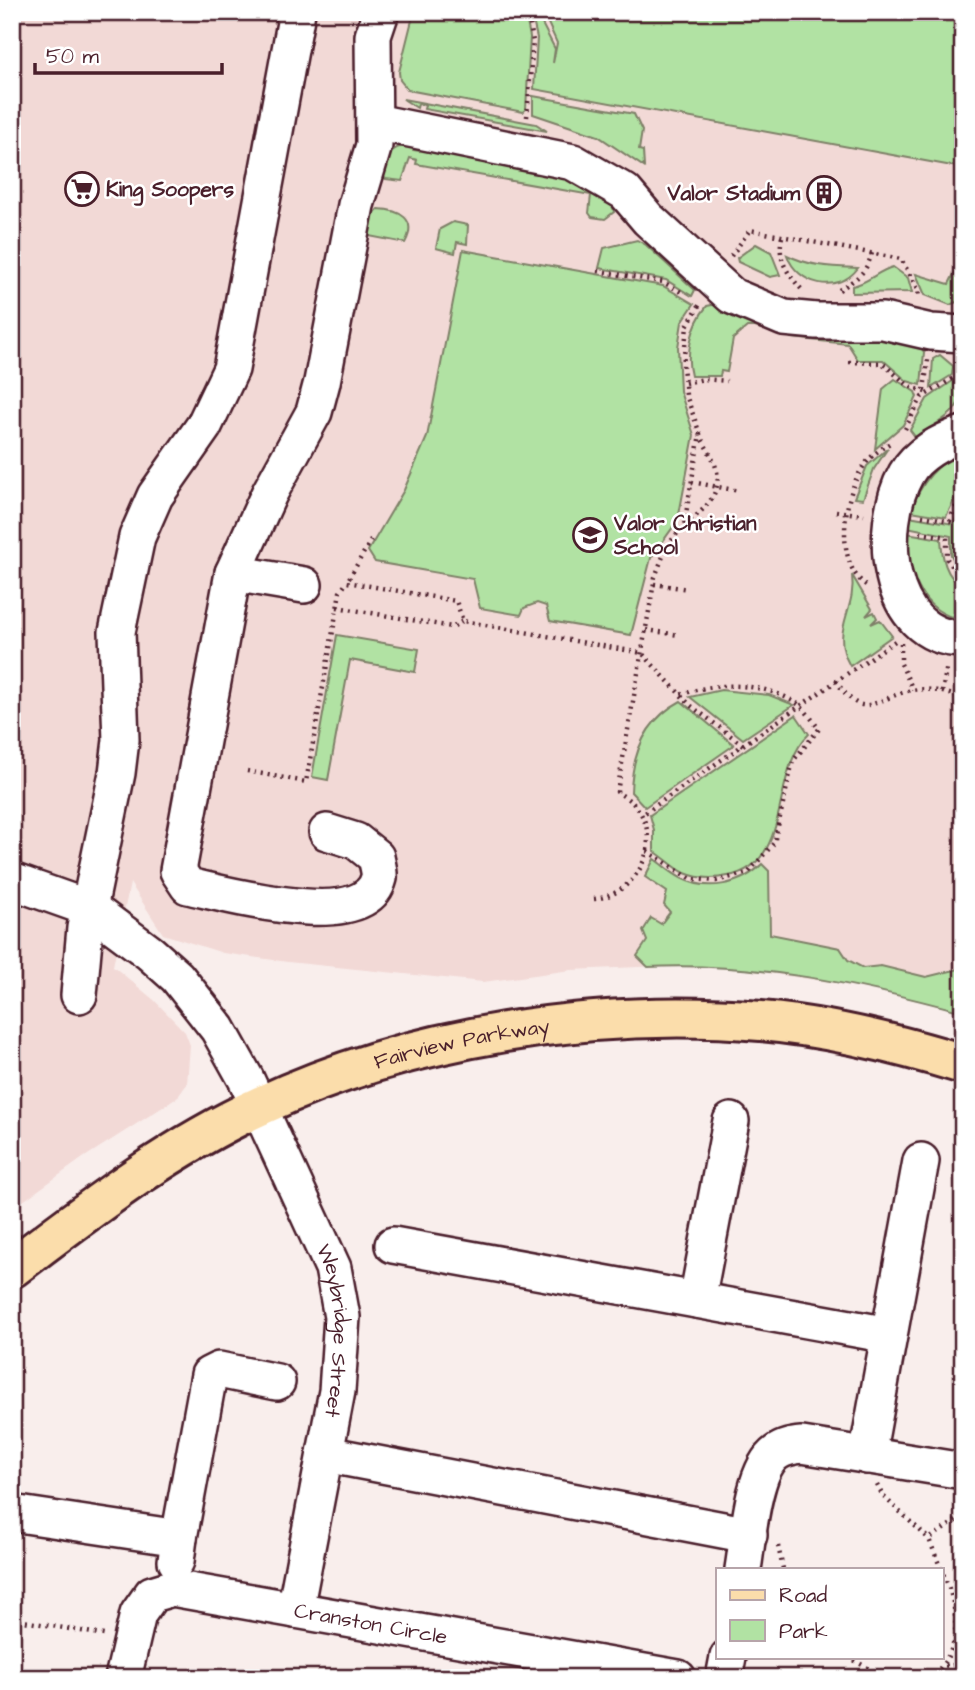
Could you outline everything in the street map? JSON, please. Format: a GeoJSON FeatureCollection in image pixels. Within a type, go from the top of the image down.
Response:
{"type":"FeatureCollection","features":[{"type":"Feature","properties":{"kind":"main road","name":"Fairview Parkway"},"geometry":{"type":"LineString","coordinates":[[12,1268],[97,1205],[192,1142],[257,1107],[314,1082],[406,1054],[482,1037],[571,1024],[681,1018],[761,1021],[838,1032],[963,1065]]}},
{"type":"Feature","properties":{"kind":"street"},"geometry":{"type":"LineString","coordinates":[[79,995],[83,940],[117,773],[121,740],[117,632],[137,537],[155,496],[204,426],[231,369],[297,12]]}},
{"type":"Feature","properties":{"kind":"street"},"geometry":{"type":"LineString","coordinates":[[327,832],[356,841],[376,857],[379,878],[366,898],[347,905],[312,909],[188,887],[178,871],[233,573],[269,494],[314,412],[356,205],[374,145],[373,36],[381,12]]}},
{"type":"Feature","properties":{"kind":"street"},"geometry":{"type":"LineString","coordinates":[[375,122],[573,162],[625,192],[649,219],[732,296],[784,318],[883,321],[955,347]]}},
{"type":"Feature","properties":{"kind":"street"},"geometry":{"type":"LineString","coordinates":[[955,650],[908,610],[897,590],[890,544],[882,518],[907,472],[928,452],[963,434]]}},
{"type":"Feature","properties":{"kind":"street"},"geometry":{"type":"LineString","coordinates":[[233,573],[304,585]]}},
{"type":"Feature","properties":{"kind":"street","name":"Weybridge Street"},"geometry":{"type":"LineString","coordinates":[[12,881],[57,894],[91,909],[177,977],[218,1029],[333,1268],[342,1317],[337,1391],[295,1610]]}},
{"type":"Feature","properties":{"kind":"street"},"geometry":{"type":"LineString","coordinates":[[697,1300],[731,1121]]}},
{"type":"Feature","properties":{"kind":"street"},"geometry":{"type":"LineString","coordinates":[[867,1468],[921,1161]]}},
{"type":"Feature","properties":{"kind":"street"},"geometry":{"type":"LineString","coordinates":[[393,1245],[889,1335]]}},
{"type":"Feature","properties":{"kind":"street"},"geometry":{"type":"LineString","coordinates":[[123,1678],[138,1614],[152,1594],[172,1588],[209,1375],[219,1370],[277,1382]]}},
{"type":"Feature","properties":{"kind":"street"},"geometry":{"type":"LineString","coordinates":[[744,1568],[763,1536],[762,1471],[773,1454],[785,1447],[802,1445],[867,1468],[963,1471]]}},
{"type":"Feature","properties":{"kind":"street"},"geometry":{"type":"LineString","coordinates":[[325,1454],[763,1536]]}},
{"type":"Feature","properties":{"kind":"street"},"geometry":{"type":"LineString","coordinates":[[12,1513],[180,1538]]}},
{"type":"Feature","properties":{"kind":"street","name":"Cranston Circle"},"geometry":{"type":"LineString","coordinates":[[172,1588],[678,1678]]}},
{"type":"Feature","properties":{"kind":"street"},"geometry":{"type":"LineString","coordinates":[[724,1678],[728,1658]]}},
{"type":"Feature","properties":{"kind":"path"},"geometry":{"type":"LineString","coordinates":[[527,117],[533,48],[528,12]]}},
{"type":"Feature","properties":{"kind":"path"},"geometry":{"type":"LineString","coordinates":[[726,264],[750,230],[901,259],[918,289],[919,298]]}},
{"type":"Feature","properties":{"kind":"path"},"geometry":{"type":"LineString","coordinates":[[782,236],[780,256],[783,265],[803,291]]}},
{"type":"Feature","properties":{"kind":"path"},"geometry":{"type":"LineString","coordinates":[[829,296],[860,277],[868,268],[872,253]]}},
{"type":"Feature","properties":{"kind":"path"},"geometry":{"type":"LineString","coordinates":[[598,271],[663,282],[700,304]]}},
{"type":"Feature","properties":{"kind":"path"},"geometry":{"type":"LineString","coordinates":[[594,899],[611,896],[627,887],[644,862],[647,832],[642,815],[630,801],[617,792],[654,584],[667,546],[684,525],[709,506],[716,487],[716,467],[700,434],[685,383],[687,326],[704,297]]}},
{"type":"Feature","properties":{"kind":"path"},"geometry":{"type":"LineString","coordinates":[[926,392],[955,347]]}},
{"type":"Feature","properties":{"kind":"path"},"geometry":{"type":"LineString","coordinates":[[895,452],[900,437],[922,397],[955,347]]}},
{"type":"Feature","properties":{"kind":"path"},"geometry":{"type":"LineString","coordinates":[[849,362],[882,363],[909,386],[926,392]]}},
{"type":"Feature","properties":{"kind":"path"},"geometry":{"type":"LineString","coordinates":[[685,383],[704,379],[727,381]]}},
{"type":"Feature","properties":{"kind":"path"},"geometry":{"type":"LineString","coordinates":[[684,525],[700,434]]}},
{"type":"Feature","properties":{"kind":"path"},"geometry":{"type":"LineString","coordinates":[[873,589],[862,583],[849,558],[845,531],[848,513],[854,482],[865,463],[900,437]]}},
{"type":"Feature","properties":{"kind":"path"},"geometry":{"type":"LineString","coordinates":[[692,482],[739,491]]}},
{"type":"Feature","properties":{"kind":"path"},"geometry":{"type":"LineString","coordinates":[[836,511],[882,518],[950,521],[963,498]]}},
{"type":"Feature","properties":{"kind":"path"},"geometry":{"type":"LineString","coordinates":[[882,518],[947,537],[947,559],[963,581]]}},
{"type":"Feature","properties":{"kind":"path"},"geometry":{"type":"LineString","coordinates":[[247,771],[306,782],[340,592],[371,540]]}},
{"type":"Feature","properties":{"kind":"path"},"geometry":{"type":"LineString","coordinates":[[347,582],[456,601],[463,621]]}},
{"type":"Feature","properties":{"kind":"path"},"geometry":{"type":"LineString","coordinates":[[654,584],[688,589]]}},
{"type":"Feature","properties":{"kind":"path"},"geometry":{"type":"LineString","coordinates":[[337,607],[452,627],[463,621],[642,653],[680,695],[743,745]]}},
{"type":"Feature","properties":{"kind":"path"},"geometry":{"type":"LineString","coordinates":[[646,630],[679,635]]}},
{"type":"Feature","properties":{"kind":"path"},"geometry":{"type":"LineString","coordinates":[[642,815],[903,635],[901,664],[913,690]]}},
{"type":"Feature","properties":{"kind":"path"},"geometry":{"type":"LineString","coordinates":[[942,692],[955,650]]}},
{"type":"Feature","properties":{"kind":"path"},"geometry":{"type":"LineString","coordinates":[[836,681],[849,701],[865,706],[913,690],[942,692],[963,699]]}},
{"type":"Feature","properties":{"kind":"path"},"geometry":{"type":"LineString","coordinates":[[647,851],[683,876],[707,882],[740,877],[755,868],[770,850],[777,835],[793,761],[819,729],[801,705],[760,689],[732,685],[704,688],[680,695]]}},
{"type":"Feature","properties":{"kind":"path"},"geometry":{"type":"LineString","coordinates":[[867,1468],[883,1496],[929,1539],[940,1568]]}},
{"type":"Feature","properties":{"kind":"path"},"geometry":{"type":"LineString","coordinates":[[929,1539],[963,1516]]}},
{"type":"Feature","properties":{"kind":"path"},"geometry":{"type":"LineString","coordinates":[[763,1536],[782,1568]]}},
{"type":"Feature","properties":{"kind":"path"},"geometry":{"type":"LineString","coordinates":[[944,1577],[950,1592],[956,1631],[945,1666]]}},
{"type":"Feature","properties":{"kind":"path"},"geometry":{"type":"LineString","coordinates":[[12,1619],[132,1639]]}},
{"type":"Feature","properties":{"kind":"path"},"geometry":{"type":"LineString","coordinates":[[850,1658],[886,1678]]}},
{"type":"Feature","properties":{"kind":"path"},"geometry":{"type":"LineString","coordinates":[[929,1678],[945,1666],[963,1664]]}},
{"type":"Feature","properties":{"kind":"shaded area","name":"Valor Christian School"},"geometry":{"type":"Polygon","coordinates":[[[12,12],[963,12],[963,1012],[864,987],[740,969],[661,966],[571,970],[483,982],[223,953],[163,934],[130,883],[113,966],[154,1000],[185,1032],[190,1045],[187,1084],[177,1098],[83,1158],[12,1209],[12,12]]]}},
{"type":"Feature","properties":{"kind":"green space"},"geometry":{"type":"Polygon","coordinates":[[[414,12],[525,12],[530,37],[526,109],[523,112],[408,90],[400,80],[399,72],[414,12]]]}},
{"type":"Feature","properties":{"kind":"green space"},"geometry":{"type":"Polygon","coordinates":[[[543,12],[963,12],[963,168],[534,89],[537,38],[532,16],[537,14],[555,49],[553,63],[557,43],[543,12]]]}},
{"type":"Feature","properties":{"kind":"green space"},"geometry":{"type":"Polygon","coordinates":[[[533,96],[634,114],[642,131],[639,150],[643,151],[644,167],[598,136],[533,114],[533,96]]]}},
{"type":"Feature","properties":{"kind":"green space"},"geometry":{"type":"Polygon","coordinates":[[[403,99],[536,124],[547,131],[424,109],[425,105],[418,104],[417,108],[403,99]]]}},
{"type":"Feature","properties":{"kind":"green space"},"geometry":{"type":"Polygon","coordinates":[[[413,146],[413,150],[419,151],[421,147],[557,172],[612,201],[614,212],[605,219],[592,217],[589,213],[591,195],[416,164],[417,160],[410,158],[402,181],[386,179],[381,175],[389,154],[397,148],[413,146]]]}},
{"type":"Feature","properties":{"kind":"green space"},"geometry":{"type":"Polygon","coordinates":[[[378,209],[393,211],[405,217],[409,228],[405,243],[369,236],[371,218],[378,209]]]}},
{"type":"Feature","properties":{"kind":"green space"},"geometry":{"type":"Polygon","coordinates":[[[453,222],[468,225],[467,244],[457,242],[455,253],[436,248],[440,229],[453,222]]]}},
{"type":"Feature","properties":{"kind":"green space"},"geometry":{"type":"Polygon","coordinates":[[[637,240],[695,290],[692,296],[666,280],[599,268],[604,248],[637,240]]]}},
{"type":"Feature","properties":{"kind":"green space"},"geometry":{"type":"Polygon","coordinates":[[[756,244],[771,252],[780,275],[770,277],[738,262],[737,258],[756,244]]]}},
{"type":"Feature","properties":{"kind":"green space"},"geometry":{"type":"Polygon","coordinates":[[[463,250],[663,286],[694,304],[682,322],[678,347],[680,391],[694,435],[678,520],[651,558],[631,635],[550,621],[546,606],[537,603],[524,608],[521,615],[480,608],[473,579],[375,562],[368,551],[404,490],[427,437],[463,250]]]}},
{"type":"Feature","properties":{"kind":"green space"},"geometry":{"type":"Polygon","coordinates":[[[787,255],[813,264],[858,268],[840,282],[819,283],[800,273],[787,255]]]}},
{"type":"Feature","properties":{"kind":"green space"},"geometry":{"type":"Polygon","coordinates":[[[963,256],[963,299],[950,305],[925,295],[916,274],[949,284],[963,256]]]}},
{"type":"Feature","properties":{"kind":"green space"},"geometry":{"type":"Polygon","coordinates":[[[893,267],[908,278],[912,292],[852,293],[852,286],[893,267]]]}},
{"type":"Feature","properties":{"kind":"green space"},"geometry":{"type":"Polygon","coordinates":[[[717,304],[809,337],[857,340],[880,337],[918,343],[924,352],[921,385],[907,381],[883,360],[858,360],[848,344],[792,338],[755,327],[747,327],[733,339],[727,372],[721,371],[720,376],[691,376],[689,348],[697,321],[707,306],[717,304]]]}},
{"type":"Feature","properties":{"kind":"green space"},"geometry":{"type":"Polygon","coordinates":[[[940,355],[953,366],[952,375],[931,388],[933,359],[940,355]]]}},
{"type":"Feature","properties":{"kind":"green space"},"geometry":{"type":"Polygon","coordinates":[[[895,379],[915,392],[917,397],[903,425],[875,449],[883,389],[895,379]]]}},
{"type":"Feature","properties":{"kind":"green space"},"geometry":{"type":"Polygon","coordinates":[[[954,380],[962,383],[961,394],[953,411],[916,438],[910,430],[927,399],[954,380]]]}},
{"type":"Feature","properties":{"kind":"green space"},"geometry":{"type":"Polygon","coordinates":[[[888,448],[874,469],[863,499],[854,498],[867,466],[888,448]]]}},
{"type":"Feature","properties":{"kind":"green space"},"geometry":{"type":"Polygon","coordinates":[[[963,452],[963,491],[954,500],[946,517],[911,511],[930,475],[963,452]]]}},
{"type":"Feature","properties":{"kind":"green space"},"geometry":{"type":"Polygon","coordinates":[[[963,504],[963,525],[959,532],[963,543],[963,576],[951,555],[951,536],[907,527],[909,516],[953,524],[963,504]]]}},
{"type":"Feature","properties":{"kind":"green space"},"geometry":{"type":"Polygon","coordinates":[[[907,533],[941,539],[948,572],[963,586],[963,620],[948,616],[926,599],[914,576],[907,533]]]}},
{"type":"Feature","properties":{"kind":"green space"},"geometry":{"type":"Polygon","coordinates":[[[852,575],[872,609],[866,616],[874,612],[877,618],[871,624],[880,620],[892,636],[850,666],[842,642],[851,599],[852,575]]]}},
{"type":"Feature","properties":{"kind":"green space"},"geometry":{"type":"Polygon","coordinates":[[[337,635],[419,649],[415,672],[350,660],[328,780],[312,777],[337,635]]]}},
{"type":"Feature","properties":{"kind":"green space"},"geometry":{"type":"Polygon","coordinates":[[[721,690],[769,695],[794,705],[743,739],[690,697],[721,690]]]}},
{"type":"Feature","properties":{"kind":"green space"},"geometry":{"type":"Polygon","coordinates":[[[681,701],[734,745],[645,807],[631,792],[638,751],[658,718],[681,701]]]}},
{"type":"Feature","properties":{"kind":"green space"},"geometry":{"type":"Polygon","coordinates":[[[796,715],[809,734],[796,751],[788,771],[772,836],[763,854],[749,868],[728,876],[701,877],[681,871],[654,851],[654,830],[650,815],[796,715]]]}},
{"type":"Feature","properties":{"kind":"green space"},"geometry":{"type":"Polygon","coordinates":[[[654,859],[681,878],[702,885],[734,881],[745,877],[762,864],[769,871],[770,934],[840,948],[848,960],[863,968],[881,966],[926,977],[963,968],[963,1012],[885,992],[807,977],[728,968],[648,967],[637,956],[647,941],[643,931],[651,918],[661,924],[670,912],[664,905],[667,892],[645,877],[654,859]]]}},
{"type":"Feature","properties":{"kind":"place","name":"King Soopers"},"geometry":{"type":"Point","coordinates":[82,189]}},
{"type":"Feature","properties":{"kind":"place","name":"Valor Stadium"},"geometry":{"type":"Point","coordinates":[824,193]}},
{"type":"Feature","properties":{"kind":"place","name":"Valor Christian School"},"geometry":{"type":"Point","coordinates":[590,535]}}]}
